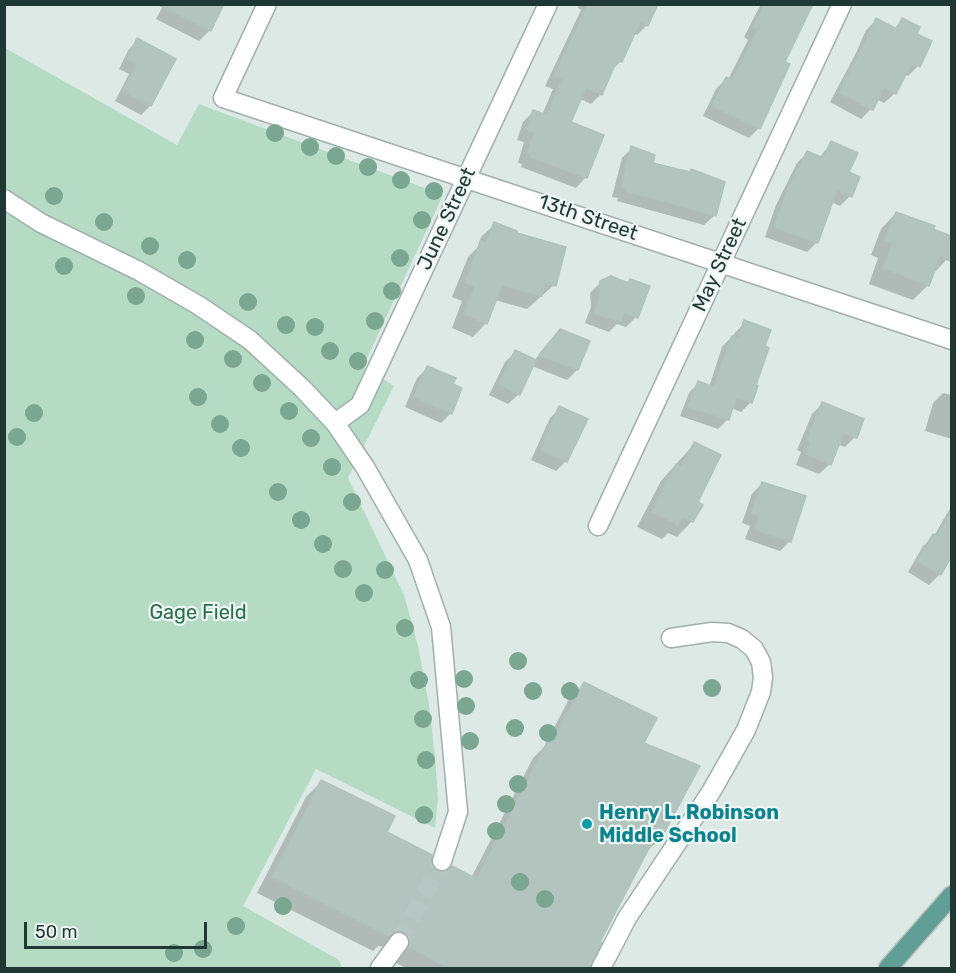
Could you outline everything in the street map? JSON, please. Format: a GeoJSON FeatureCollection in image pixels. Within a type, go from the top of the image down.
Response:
{"type":"FeatureCollection","features":[{"type":"Feature","properties":{"kind":"main road"},"geometry":{"type":"LineString","coordinates":[[888,969],[951,895]]}},
{"type":"Feature","properties":{"kind":"street","name":"13th Street"},"geometry":{"type":"LineString","coordinates":[[267,4],[223,98],[951,340]]}},
{"type":"Feature","properties":{"kind":"street","name":"June Street"},"geometry":{"type":"LineString","coordinates":[[335,423],[360,405],[548,4]]}},
{"type":"Feature","properties":{"kind":"street","name":"May Street"},"geometry":{"type":"LineString","coordinates":[[598,526],[842,4]]}},
{"type":"Feature","properties":{"kind":"street"},"geometry":{"type":"LineString","coordinates":[[4,199],[41,223],[140,271],[250,340],[302,388],[335,423],[365,466],[418,560],[441,627],[458,812],[442,861]]}},
{"type":"Feature","properties":{"kind":"street"},"geometry":{"type":"LineString","coordinates":[[601,969],[627,918],[711,792],[746,730],[760,692],[763,677],[761,662],[754,649],[742,639],[728,633],[712,632],[671,638]]}},
{"type":"Feature","properties":{"kind":"street"},"geometry":{"type":"LineString","coordinates":[[380,969],[399,942]]}},
{"type":"Feature","properties":{"kind":"green space","name":"Gage Field"},"geometry":{"type":"Polygon","coordinates":[[[5,48],[177,145],[199,104],[443,195],[363,367],[394,386],[348,478],[404,595],[418,646],[429,705],[435,756],[438,798],[435,828],[316,769],[243,906],[339,960],[342,968],[5,968],[5,48]]]}},
{"type":"Feature","properties":{"kind":"building"},"geometry":{"type":"Polygon","coordinates":[[[157,4],[224,4],[211,31],[157,4]]]}},
{"type":"Feature","properties":{"kind":"building"},"geometry":{"type":"Polygon","coordinates":[[[588,4],[658,4],[648,26],[640,22],[622,62],[617,60],[602,95],[586,88],[571,122],[604,135],[587,178],[530,157],[531,154],[527,153],[534,133],[526,130],[533,110],[547,115],[562,79],[554,76],[588,4]]]}},
{"type":"Feature","properties":{"kind":"building"},"geometry":{"type":"Polygon","coordinates":[[[765,4],[813,4],[785,62],[790,64],[760,129],[712,106],[726,77],[732,80],[758,29],[753,27],[765,4]]]}},
{"type":"Feature","properties":{"kind":"building"},"geometry":{"type":"Polygon","coordinates":[[[876,18],[897,29],[902,18],[920,27],[917,34],[932,41],[920,67],[912,63],[896,94],[884,88],[873,110],[839,92],[876,18]]]}},
{"type":"Feature","properties":{"kind":"building"},"geometry":{"type":"Polygon","coordinates":[[[137,38],[176,59],[151,106],[123,91],[137,64],[127,59],[137,38]]]}},
{"type":"Feature","properties":{"kind":"building"},"geometry":{"type":"Polygon","coordinates":[[[831,141],[858,153],[849,172],[860,177],[852,197],[837,190],[818,243],[774,227],[786,193],[807,151],[823,158],[831,141]]]}},
{"type":"Feature","properties":{"kind":"building"},"geometry":{"type":"Polygon","coordinates":[[[631,146],[655,155],[653,163],[690,172],[691,169],[725,182],[716,216],[626,191],[627,188],[621,187],[631,146]]]}},
{"type":"Feature","properties":{"kind":"building"},"geometry":{"type":"Polygon","coordinates":[[[896,212],[935,226],[933,229],[951,236],[951,261],[940,257],[929,286],[883,268],[893,243],[885,240],[896,212]]]}},
{"type":"Feature","properties":{"kind":"building"},"geometry":{"type":"Polygon","coordinates":[[[494,222],[517,231],[517,233],[566,247],[556,286],[545,283],[542,296],[502,285],[487,324],[464,314],[475,287],[465,283],[481,241],[486,243],[494,222]]]}},
{"type":"Feature","properties":{"kind":"building"},"geometry":{"type":"Polygon","coordinates":[[[611,276],[628,283],[630,279],[650,286],[638,318],[624,313],[621,322],[594,313],[600,296],[600,281],[611,276]]]}},
{"type":"Feature","properties":{"kind":"building"},"geometry":{"type":"Polygon","coordinates":[[[744,320],[771,330],[765,346],[769,348],[752,403],[736,397],[729,420],[688,407],[698,381],[714,387],[732,336],[738,338],[744,320]]]}},
{"type":"Feature","properties":{"kind":"building"},"geometry":{"type":"Polygon","coordinates":[[[560,329],[590,341],[578,370],[539,355],[560,329]]]}},
{"type":"Feature","properties":{"kind":"building"},"geometry":{"type":"Polygon","coordinates":[[[515,350],[536,360],[520,395],[499,384],[515,350]]]}},
{"type":"Feature","properties":{"kind":"building"},"geometry":{"type":"Polygon","coordinates":[[[427,366],[456,378],[453,384],[462,388],[452,414],[414,397],[427,366]]]}},
{"type":"Feature","properties":{"kind":"building"},"geometry":{"type":"Polygon","coordinates":[[[822,402],[864,419],[857,438],[844,433],[831,465],[806,454],[810,442],[807,440],[822,402]]]}},
{"type":"Feature","properties":{"kind":"building"},"geometry":{"type":"Polygon","coordinates":[[[559,406],[588,419],[567,462],[540,450],[559,406]]]}},
{"type":"Feature","properties":{"kind":"building"},"geometry":{"type":"Polygon","coordinates":[[[694,442],[721,455],[698,502],[703,505],[693,522],[682,517],[678,525],[652,512],[676,464],[682,467],[694,442]]]}},
{"type":"Feature","properties":{"kind":"building"},"geometry":{"type":"Polygon","coordinates":[[[762,482],[806,496],[791,542],[755,529],[759,516],[751,513],[762,482]]]}},
{"type":"Feature","properties":{"kind":"building"},"geometry":{"type":"Polygon","coordinates":[[[951,510],[951,557],[941,575],[917,561],[933,534],[937,536],[951,510]]]}},
{"type":"Feature","properties":{"kind":"building","name":"Henry L. Robinson Middle School"},"geometry":{"type":"Polygon","coordinates":[[[584,682],[657,718],[644,743],[700,766],[661,839],[655,837],[600,942],[602,943],[590,969],[450,969],[409,947],[409,938],[405,933],[395,932],[389,936],[272,877],[321,780],[395,816],[387,832],[432,855],[431,864],[438,871],[445,872],[452,866],[477,879],[548,740],[552,743],[584,682]]]}},
{"type":"Feature","properties":{"kind":"tunnel"},"geometry":{"type":"LineString","coordinates":[[399,942],[442,861]]}},
{"type":"Feature","properties":{"kind":"place","name":"Henry L. Robinson Middle School"},"geometry":{"type":"Point","coordinates":[587,824]}}]}
